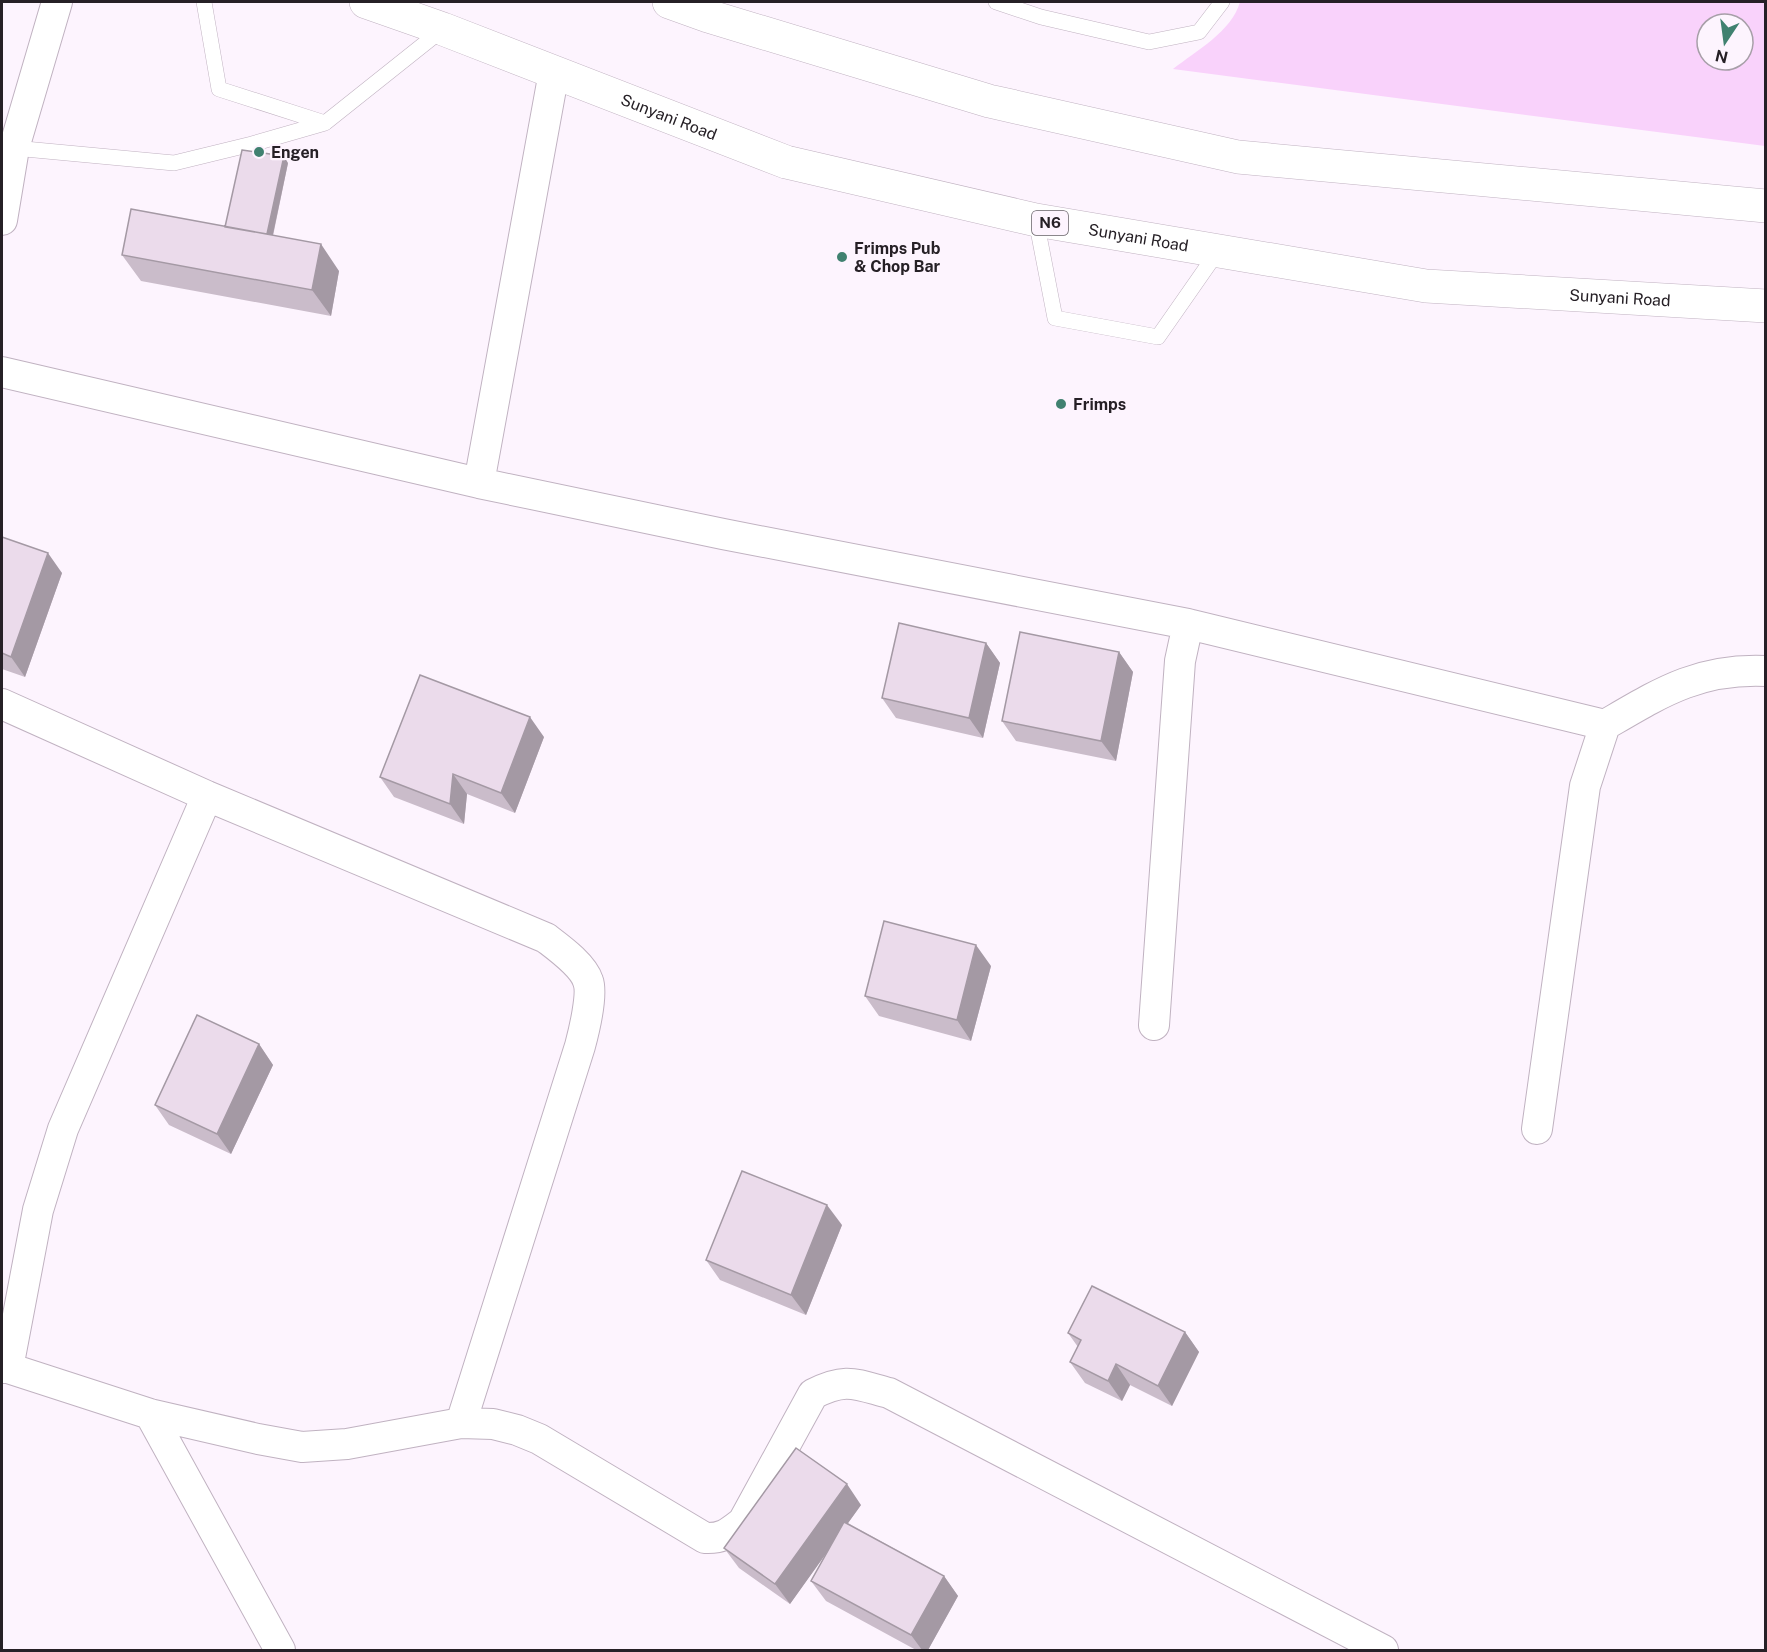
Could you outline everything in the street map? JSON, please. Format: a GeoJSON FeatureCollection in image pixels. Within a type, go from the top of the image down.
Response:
{"type":"FeatureCollection","features":[{"type":"Feature","properties":{"kind":"main road","name":"Sunyani Road"},"geometry":{"type":"LineString","coordinates":[[366,2],[443,29],[786,162],[1036,220],[1426,286],[1766,306]]}},
{"type":"Feature","properties":{"kind":"main road"},"geometry":{"type":"LineString","coordinates":[[669,2],[989,101],[1238,157],[1766,206]]}},
{"type":"Feature","properties":{"kind":"street"},"geometry":{"type":"LineString","coordinates":[[2,220],[14,148],[57,2]]}},
{"type":"Feature","properties":{"kind":"street"},"geometry":{"type":"LineString","coordinates":[[479,483],[554,72]]}},
{"type":"Feature","properties":{"kind":"street"},"geometry":{"type":"LineString","coordinates":[[2,372],[479,483],[723,534],[1188,624],[1605,725]]}},
{"type":"Feature","properties":{"kind":"street"},"geometry":{"type":"LineString","coordinates":[[1154,1025],[1180,661],[1188,624]]}},
{"type":"Feature","properties":{"kind":"street"},"geometry":{"type":"LineString","coordinates":[[1537,1129],[1585,786],[1605,725],[1672,687],[1694,679],[1723,673],[1766,671]]}},
{"type":"Feature","properties":{"kind":"street"},"geometry":{"type":"LineString","coordinates":[[2,704],[207,796],[546,938],[572,959],[588,981],[588,1015],[580,1046],[461,1423]]}},
{"type":"Feature","properties":{"kind":"street"},"geometry":{"type":"LineString","coordinates":[[207,796],[63,1129],[38,1210],[5,1368],[150,1414],[302,1447],[347,1444],[461,1423],[493,1424],[539,1439],[705,1538],[727,1535],[744,1522],[813,1394],[833,1384],[852,1383],[889,1393],[1383,1650]]}},
{"type":"Feature","properties":{"kind":"street"},"geometry":{"type":"LineString","coordinates":[[150,1414],[280,1650]]}},
{"type":"Feature","properties":{"kind":"lane"},"geometry":{"type":"LineString","coordinates":[[204,2],[219,89],[324,123]]}},
{"type":"Feature","properties":{"kind":"lane"},"geometry":{"type":"LineString","coordinates":[[996,2],[1041,17],[1149,42],[1199,32],[1222,2]]}},
{"type":"Feature","properties":{"kind":"lane"},"geometry":{"type":"LineString","coordinates":[[14,148],[174,163],[252,144],[324,123],[443,29]]}},
{"type":"Feature","properties":{"kind":"lane"},"geometry":{"type":"LineString","coordinates":[[1036,220],[1055,318],[1158,336],[1218,251]]}},
{"type":"Feature","properties":{"kind":"shaded area"},"geometry":{"type":"Polygon","coordinates":[[[1240,2],[1765,2],[1765,146],[1173,69],[1212,40],[1229,22],[1240,2]]]}},
{"type":"Feature","properties":{"kind":"building"},"geometry":{"type":"Polygon","coordinates":[[[242,150],[284,156],[267,234],[225,227],[242,150]]]}},
{"type":"Feature","properties":{"kind":"building"},"geometry":{"type":"Polygon","coordinates":[[[131,209],[321,244],[312,290],[122,255],[131,209]]]}},
{"type":"Feature","properties":{"kind":"building"},"geometry":{"type":"Polygon","coordinates":[[[2,537],[48,553],[11,657],[2,653],[2,537]]]}},
{"type":"Feature","properties":{"kind":"building"},"geometry":{"type":"Polygon","coordinates":[[[899,623],[986,643],[969,718],[882,698],[899,623]]]}},
{"type":"Feature","properties":{"kind":"building"},"geometry":{"type":"Polygon","coordinates":[[[1020,632],[1119,652],[1101,741],[1002,721],[1020,632]]]}},
{"type":"Feature","properties":{"kind":"building"},"geometry":{"type":"Polygon","coordinates":[[[420,675],[530,717],[501,793],[453,774],[450,804],[380,777],[420,675]]]}},
{"type":"Feature","properties":{"kind":"building"},"geometry":{"type":"Polygon","coordinates":[[[884,921],[976,945],[957,1020],[865,996],[884,921]]]}},
{"type":"Feature","properties":{"kind":"building"},"geometry":{"type":"Polygon","coordinates":[[[197,1015],[259,1044],[217,1134],[155,1105],[197,1015]]]}},
{"type":"Feature","properties":{"kind":"building"},"geometry":{"type":"Polygon","coordinates":[[[742,1171],[827,1205],[791,1295],[706,1260],[742,1171]]]}},
{"type":"Feature","properties":{"kind":"building"},"geometry":{"type":"Polygon","coordinates":[[[1092,1286],[1185,1332],[1158,1386],[1116,1364],[1108,1381],[1070,1362],[1081,1340],[1068,1333],[1092,1286]]]}},
{"type":"Feature","properties":{"kind":"building"},"geometry":{"type":"Polygon","coordinates":[[[796,1448],[847,1484],[775,1584],[724,1548],[796,1448]]]}},
{"type":"Feature","properties":{"kind":"building"},"geometry":{"type":"Polygon","coordinates":[[[844,1522],[944,1576],[911,1635],[811,1581],[844,1522]]]}},
{"type":"Feature","properties":{"kind":"place","name":"Engen"},"geometry":{"type":"Point","coordinates":[259,152]}},
{"type":"Feature","properties":{"kind":"place","name":"Frimps Pub & Chop Bar"},"geometry":{"type":"Point","coordinates":[842,257]}},
{"type":"Feature","properties":{"kind":"place","name":"Frimps"},"geometry":{"type":"Point","coordinates":[1061,404]}}]}
